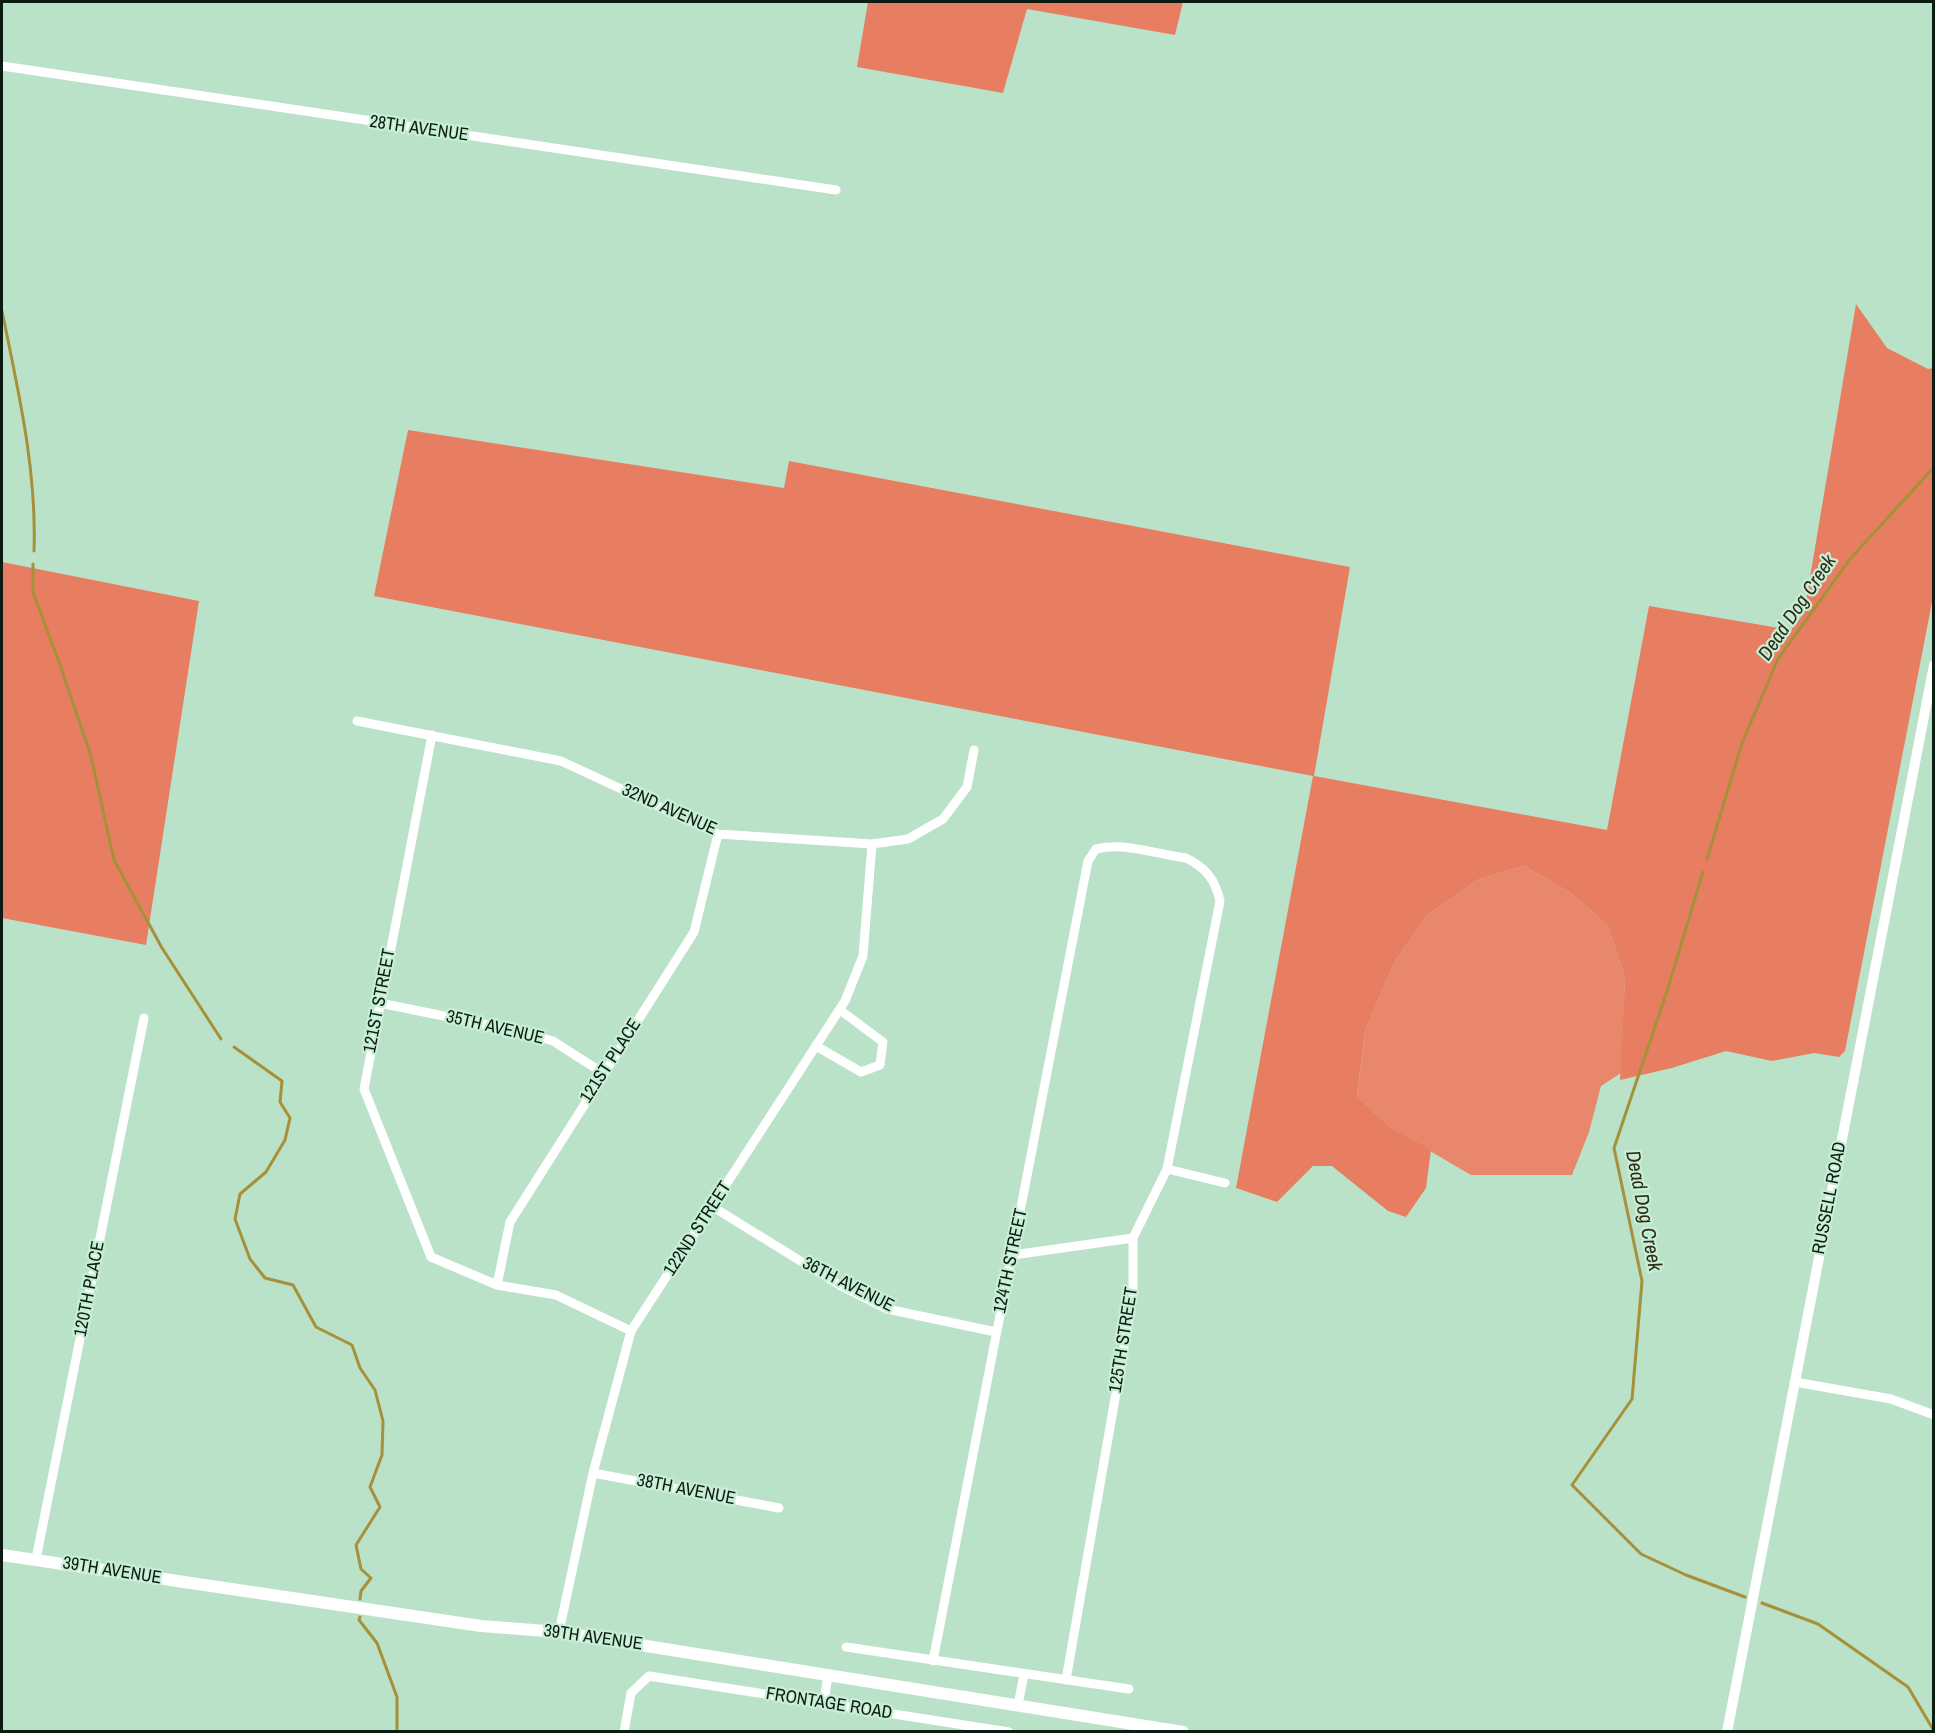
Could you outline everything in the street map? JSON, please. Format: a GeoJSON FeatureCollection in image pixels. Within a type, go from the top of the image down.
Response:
{"type":"FeatureCollection","features":[{"type":"Feature","properties":{"kind":"main road","name":"39TH AVENUE"},"geometry":{"type":"LineString","coordinates":[[2,1555],[481,1626],[559,1632],[1183,1731]]}},
{"type":"Feature","properties":{"kind":"street","name":"28TH AVENUE"},"geometry":{"type":"LineString","coordinates":[[2,66],[836,190]]}},
{"type":"Feature","properties":{"kind":"street","name":"RUSSELL ROAD"},"geometry":{"type":"LineString","coordinates":[[1727,1731],[1934,665]]}},
{"type":"Feature","properties":{"kind":"street","name":"32ND AVENUE"},"geometry":{"type":"LineString","coordinates":[[357,721],[561,761],[718,834],[872,844],[908,839],[943,819],[968,787],[974,750]]}},
{"type":"Feature","properties":{"kind":"street","name":"121ST STREET"},"geometry":{"type":"LineString","coordinates":[[432,735],[364,1089],[431,1257],[497,1285]]}},
{"type":"Feature","properties":{"kind":"street","name":"121ST PLACE"},"geometry":{"type":"LineString","coordinates":[[497,1285],[510,1222],[694,932],[718,834]]}},
{"type":"Feature","properties":{"kind":"street","name":"122ND STREET"},"geometry":{"type":"LineString","coordinates":[[559,1632],[593,1473],[631,1330],[845,1001],[863,956],[872,844]]}},
{"type":"Feature","properties":{"kind":"street","name":"125TH STREET"},"geometry":{"type":"LineString","coordinates":[[1066,1680],[1133,1295],[1134,1238],[1167,1169],[1220,901],[1216,884],[1205,871],[1186,858],[1112,845],[1096,849],[1088,861]]}},
{"type":"Feature","properties":{"kind":"street","name":"124TH STREET"},"geometry":{"type":"LineString","coordinates":[[933,1661],[1088,861]]}},
{"type":"Feature","properties":{"kind":"street","name":"35TH AVENUE"},"geometry":{"type":"LineString","coordinates":[[380,1003],[522,1032],[553,1041],[603,1073]]}},
{"type":"Feature","properties":{"kind":"street"},"geometry":{"type":"LineString","coordinates":[[816,1046],[861,1072],[880,1065],[883,1042],[840,1010]]}},
{"type":"Feature","properties":{"kind":"street","name":"120TH PLACE"},"geometry":{"type":"LineString","coordinates":[[36,1559],[144,1018]]}},
{"type":"Feature","properties":{"kind":"street"},"geometry":{"type":"LineString","coordinates":[[1167,1169],[1225,1183]]}},
{"type":"Feature","properties":{"kind":"street","name":"36TH AVENUE"},"geometry":{"type":"LineString","coordinates":[[713,1207],[841,1286],[887,1309],[996,1332]]}},
{"type":"Feature","properties":{"kind":"street"},"geometry":{"type":"LineString","coordinates":[[1013,1255],[1134,1238]]}},
{"type":"Feature","properties":{"kind":"street"},"geometry":{"type":"LineString","coordinates":[[497,1285],[556,1295],[631,1330]]}},
{"type":"Feature","properties":{"kind":"street"},"geometry":{"type":"LineString","coordinates":[[1795,1382],[1891,1400],[1934,1415]]}},
{"type":"Feature","properties":{"kind":"street","name":"38TH AVENUE"},"geometry":{"type":"LineString","coordinates":[[593,1473],[779,1508]]}},
{"type":"Feature","properties":{"kind":"street"},"geometry":{"type":"LineString","coordinates":[[846,1647],[1129,1689]]}},
{"type":"Feature","properties":{"kind":"street"},"geometry":{"type":"LineString","coordinates":[[1018,1706],[1024,1674]]}},
{"type":"Feature","properties":{"kind":"street"},"geometry":{"type":"LineString","coordinates":[[824,1703],[828,1675]]}},
{"type":"Feature","properties":{"kind":"street","name":"FRONTAGE ROAD"},"geometry":{"type":"LineString","coordinates":[[624,1731],[631,1693],[649,1676],[1009,1731]]}},
{"type":"Feature","properties":{"kind":"shaded area"},"geometry":{"type":"Polygon","coordinates":[[[868,2],[1183,2],[1175,35],[1027,9],[1003,93],[857,67],[868,2]]]}},
{"type":"Feature","properties":{"kind":"shaded area"},"geometry":{"type":"Polygon","coordinates":[[[1856,304],[1887,348],[1928,369],[1933,368],[1933,597],[1845,1051],[1839,1057],[1814,1053],[1772,1061],[1726,1051],[1672,1068],[1620,1080],[1625,977],[1608,926],[1571,893],[1524,866],[1479,879],[1427,915],[1395,961],[1365,1031],[1357,1096],[1391,1128],[1431,1150],[1426,1188],[1406,1217],[1388,1211],[1332,1166],[1313,1166],[1277,1202],[1236,1188],[1313,776],[374,596],[408,430],[784,488],[789,461],[1350,567],[1314,776],[1607,830],[1649,606],[1791,630],[1804,613],[1856,304]]]}},
{"type":"Feature","properties":{"kind":"shaded area"},"geometry":{"type":"Polygon","coordinates":[[[2,562],[199,601],[146,945],[2,918],[2,562]]]}},
{"type":"Feature","properties":{"kind":"shaded area"},"geometry":{"type":"Polygon","coordinates":[[[1524,866],[1571,893],[1608,926],[1625,977],[1621,1073],[1601,1086],[1589,1132],[1572,1175],[1471,1175],[1391,1128],[1357,1096],[1365,1031],[1395,961],[1427,915],[1479,879],[1524,866]]]}},
{"type":"Feature","properties":{"kind":"waterway"},"geometry":{"type":"LineString","coordinates":[[2,311],[20,400],[29,460],[33,490],[34,551]]}},
{"type":"Feature","properties":{"kind":"waterway","name":"Dead Dog Creek"},"geometry":{"type":"LineString","coordinates":[[1707,859],[1742,743],[1778,659],[1850,559],[1934,467]]}},
{"type":"Feature","properties":{"kind":"waterway"},"geometry":{"type":"LineString","coordinates":[[33,564],[33,592],[91,756],[114,860],[162,948],[221,1039]]}},
{"type":"Feature","properties":{"kind":"waterway","name":"Dead Dog Creek"},"geometry":{"type":"LineString","coordinates":[[1703,872],[1668,988],[1614,1148],[1642,1281],[1632,1399],[1572,1485],[1641,1554],[1686,1575],[1745,1597]]}},
{"type":"Feature","properties":{"kind":"waterway"},"geometry":{"type":"LineString","coordinates":[[234,1047],[282,1081],[280,1102],[290,1118],[285,1140],[266,1172],[240,1194],[235,1219],[250,1259],[265,1278],[293,1285],[316,1327],[352,1345],[360,1368],[375,1390],[383,1421],[382,1455],[370,1487],[380,1507],[356,1545],[361,1569],[371,1578],[361,1591],[360,1599]]}},
{"type":"Feature","properties":{"kind":"waterway","name":"Dead Dog Creek"},"geometry":{"type":"LineString","coordinates":[[1762,1603],[1818,1624],[1908,1687],[1934,1731]]}},
{"type":"Feature","properties":{"kind":"waterway"},"geometry":{"type":"LineString","coordinates":[[360,1617],[359,1620],[377,1643],[397,1697],[397,1732]]}}]}
